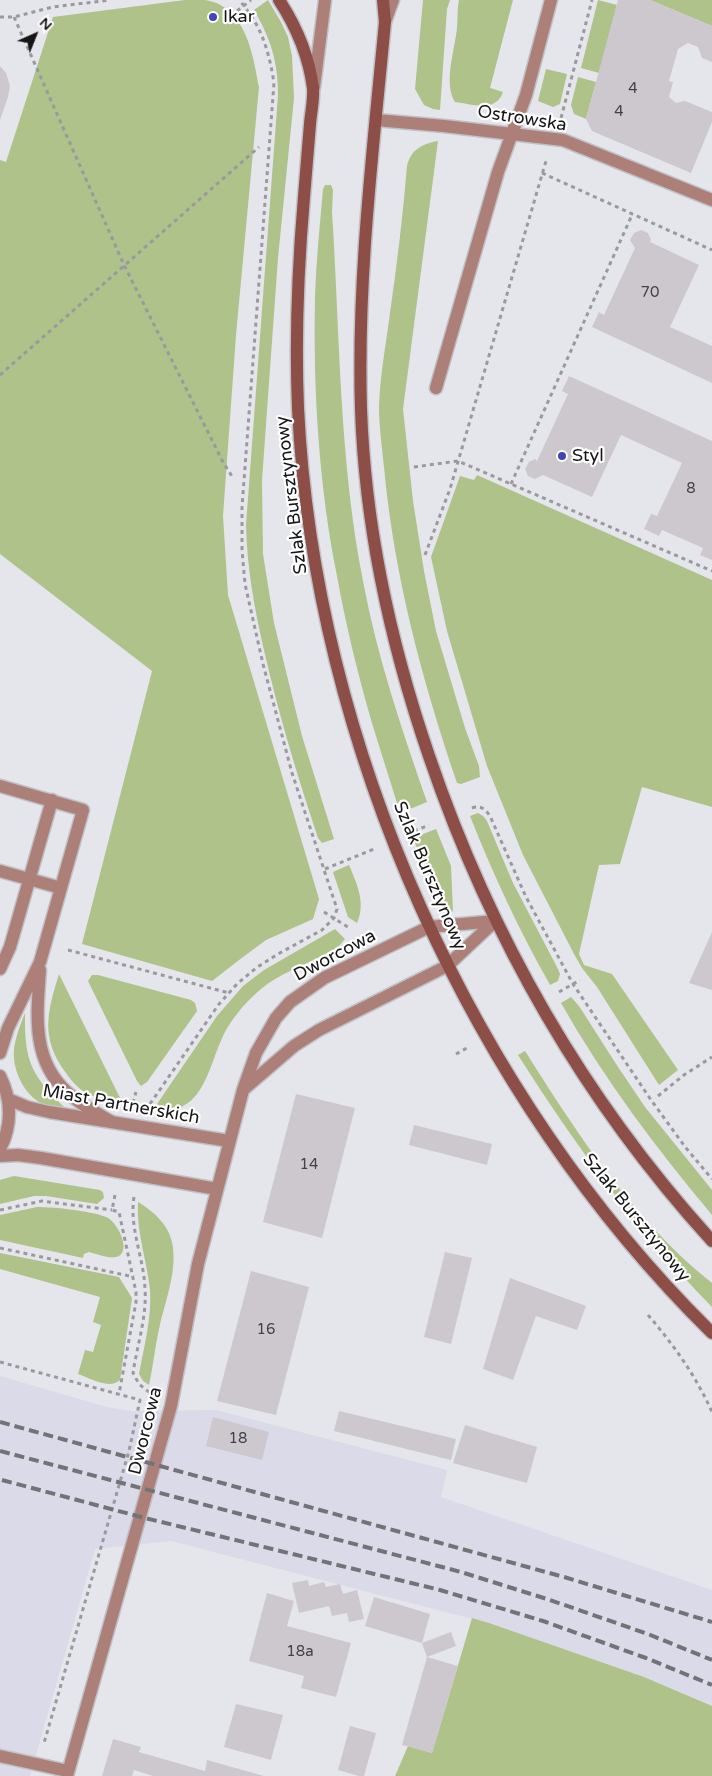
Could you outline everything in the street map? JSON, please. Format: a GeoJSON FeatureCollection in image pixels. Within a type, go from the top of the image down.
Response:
{"type":"FeatureCollection","features":[{"type":"Feature","properties":{"kind":"main road"},"geometry":{"type":"LineString","coordinates":[[279,0],[289,15],[303,48],[313,90]]}},
{"type":"Feature","properties":{"kind":"main road"},"geometry":{"type":"LineString","coordinates":[[383,0],[385,22],[364,276],[361,408],[365,467],[373,529],[399,660],[418,723],[452,820],[495,921],[539,1004],[618,1126],[656,1177],[712,1241]]}},
{"type":"Feature","properties":{"kind":"main road","name":"Szlak Bursztynowy"},"geometry":{"type":"LineString","coordinates":[[313,90],[298,266],[296,334],[298,410],[311,530],[324,607],[340,677],[360,748],[392,841],[429,927],[447,966],[486,1036],[561,1154],[650,1267],[712,1333]]}},
{"type":"Feature","properties":{"kind":"street","name":"Szlak Bursztynowy"},"geometry":{"type":"LineString","coordinates":[[313,90],[325,0]]}},
{"type":"Feature","properties":{"kind":"street"},"geometry":{"type":"LineString","coordinates":[[385,22],[393,0]]}},
{"type":"Feature","properties":{"kind":"street"},"geometry":{"type":"LineString","coordinates":[[436,388],[498,172],[526,95],[551,0]]}},
{"type":"Feature","properties":{"kind":"street","name":"Ostrowska"},"geometry":{"type":"LineString","coordinates":[[376,120],[563,140],[712,200]]}},
{"type":"Feature","properties":{"kind":"street"},"geometry":{"type":"LineString","coordinates":[[0,786],[84,810],[40,962],[8,1028],[0,1053]]}},
{"type":"Feature","properties":{"kind":"street"},"geometry":{"type":"LineString","coordinates":[[0,968],[10,947],[52,800]]}},
{"type":"Feature","properties":{"kind":"street"},"geometry":{"type":"LineString","coordinates":[[0,871],[61,888]]}},
{"type":"Feature","properties":{"kind":"street","name":"Szlak Bursztynowy"},"geometry":{"type":"LineString","coordinates":[[447,966],[495,921]]}},
{"type":"Feature","properties":{"kind":"street","name":"Dworcowa"},"geometry":{"type":"LineString","coordinates":[[67,1774],[172,1406],[198,1264],[229,1141],[243,1090],[256,1053],[265,1035],[290,1002],[324,978],[429,927],[495,921]]}},
{"type":"Feature","properties":{"kind":"street"},"geometry":{"type":"LineString","coordinates":[[40,962],[37,1018],[38,1038],[43,1058],[53,1076],[66,1091],[83,1105],[114,1123]]}},
{"type":"Feature","properties":{"kind":"street"},"geometry":{"type":"LineString","coordinates":[[243,1090],[294,1046],[318,1030],[447,966]]}},
{"type":"Feature","properties":{"kind":"street"},"geometry":{"type":"LineString","coordinates":[[0,1076],[8,1099],[9,1119],[6,1138],[0,1149]]}},
{"type":"Feature","properties":{"kind":"street","name":"Miast Partnerskich"},"geometry":{"type":"LineString","coordinates":[[8,1099],[27,1107],[49,1112],[229,1141]]}},
{"type":"Feature","properties":{"kind":"street"},"geometry":{"type":"LineString","coordinates":[[0,1156],[18,1155],[41,1158],[217,1189]]}},
{"type":"Feature","properties":{"kind":"street"},"geometry":{"type":"LineString","coordinates":[[0,1756],[67,1774]]}},
{"type":"Feature","properties":{"kind":"path"},"geometry":{"type":"LineString","coordinates":[[0,17],[14,17],[54,7],[110,0]]}},
{"type":"Feature","properties":{"kind":"path"},"geometry":{"type":"LineString","coordinates":[[149,1111],[150,1103],[219,1004],[237,984],[256,968],[278,954],[322,930],[334,918],[337,909],[292,773],[263,664],[245,584],[242,550],[242,507],[274,83],[269,55],[258,27],[239,0]]}},
{"type":"Feature","properties":{"kind":"path"},"geometry":{"type":"LineString","coordinates":[[236,12],[251,0]]}},
{"type":"Feature","properties":{"kind":"path"},"geometry":{"type":"LineString","coordinates":[[425,555],[450,489],[541,173],[562,116],[592,0]]}},
{"type":"Feature","properties":{"kind":"path"},"geometry":{"type":"LineString","coordinates":[[14,17],[124,266],[223,462],[233,478]]}},
{"type":"Feature","properties":{"kind":"path"},"geometry":{"type":"LineString","coordinates":[[0,375],[259,147]]}},
{"type":"Feature","properties":{"kind":"path"},"geometry":{"type":"LineString","coordinates":[[541,173],[712,250]]}},
{"type":"Feature","properties":{"kind":"path"},"geometry":{"type":"LineString","coordinates":[[511,484],[632,214]]}},
{"type":"Feature","properties":{"kind":"path"},"geometry":{"type":"LineString","coordinates":[[414,467],[458,460],[712,571]]}},
{"type":"Feature","properties":{"kind":"path"},"geometry":{"type":"LineString","coordinates":[[468,809],[478,806],[490,816],[526,897],[573,984],[651,1100],[686,1148],[712,1179]]}},
{"type":"Feature","properties":{"kind":"path"},"geometry":{"type":"LineString","coordinates":[[410,833],[434,823]]}},
{"type":"Feature","properties":{"kind":"path"},"geometry":{"type":"LineString","coordinates":[[325,870],[345,861]]}},
{"type":"Feature","properties":{"kind":"path"},"geometry":{"type":"LineString","coordinates":[[324,912],[351,929]]}},
{"type":"Feature","properties":{"kind":"path"},"geometry":{"type":"LineString","coordinates":[[45,943],[230,993]]}},
{"type":"Feature","properties":{"kind":"path"},"geometry":{"type":"LineString","coordinates":[[554,995],[580,980]]}},
{"type":"Feature","properties":{"kind":"path"},"geometry":{"type":"LineString","coordinates":[[456,1054],[472,1045]]}},
{"type":"Feature","properties":{"kind":"path"},"geometry":{"type":"LineString","coordinates":[[658,1096],[712,1057]]}},
{"type":"Feature","properties":{"kind":"path"},"geometry":{"type":"LineString","coordinates":[[112,1210],[115,1195]]}},
{"type":"Feature","properties":{"kind":"path"},"geometry":{"type":"LineString","coordinates":[[134,1199],[132,1216],[145,1291],[133,1374],[139,1384],[148,1392],[172,1406]]}},
{"type":"Feature","properties":{"kind":"path"},"geometry":{"type":"LineString","coordinates":[[0,1210],[42,1201],[119,1212],[134,1277],[136,1302],[119,1394]]}},
{"type":"Feature","properties":{"kind":"path"},"geometry":{"type":"LineString","coordinates":[[0,1248],[134,1277]]}},
{"type":"Feature","properties":{"kind":"path"},"geometry":{"type":"LineString","coordinates":[[648,1314],[667,1337],[703,1391],[712,1412]]}},
{"type":"Feature","properties":{"kind":"path"},"geometry":{"type":"LineString","coordinates":[[0,1362],[140,1400],[129,1451],[37,1765]]}},
{"type":"Feature","properties":{"kind":"shaded area"},"geometry":{"type":"Polygon","coordinates":[[[0,1376],[107,1407],[131,1411],[216,1410],[447,1470],[441,1497],[712,1590],[712,1706],[644,1677],[492,1624],[171,1541],[95,1549],[30,1776],[0,1776],[0,1376]]]}},
{"type":"Feature","properties":{"kind":"green space"},"geometry":{"type":"Polygon","coordinates":[[[185,0],[204,0],[218,4],[229,11],[238,21],[250,47],[259,87],[236,335],[223,516],[228,595],[319,899],[313,919],[266,940],[212,981],[82,944],[152,671],[0,554],[0,160],[6,162],[53,17],[185,0]]]}},
{"type":"Feature","properties":{"kind":"green space"},"geometry":{"type":"Polygon","coordinates":[[[268,0],[288,37],[292,56],[294,98],[278,258],[262,480],[263,554],[274,623],[302,736],[334,839],[322,843],[318,838],[295,767],[269,671],[254,601],[247,541],[246,525],[278,95],[275,61],[265,31],[254,10],[268,0]]]}},
{"type":"Feature","properties":{"kind":"green space"},"geometry":{"type":"Polygon","coordinates":[[[423,0],[450,0],[447,9],[440,110],[424,105],[415,89],[423,0]]]}},
{"type":"Feature","properties":{"kind":"green space"},"geometry":{"type":"Polygon","coordinates":[[[459,0],[513,0],[490,88],[503,92],[500,99],[489,105],[483,106],[455,102],[452,94],[450,76],[459,0]]]}},
{"type":"Feature","properties":{"kind":"green space"},"geometry":{"type":"Polygon","coordinates":[[[598,0],[617,5],[599,73],[581,68],[598,0]]]}},
{"type":"Feature","properties":{"kind":"green space"},"geometry":{"type":"Polygon","coordinates":[[[650,0],[712,0],[712,26],[650,0]]]}},
{"type":"Feature","properties":{"kind":"green space"},"geometry":{"type":"Polygon","coordinates":[[[546,69],[567,74],[560,104],[553,107],[538,101],[546,69]]]}},
{"type":"Feature","properties":{"kind":"green space"},"geometry":{"type":"Polygon","coordinates":[[[578,77],[596,82],[586,119],[574,114],[571,105],[578,77]]]}},
{"type":"Feature","properties":{"kind":"green space"},"geometry":{"type":"Polygon","coordinates":[[[438,141],[403,409],[413,501],[436,631],[465,728],[479,766],[480,777],[461,784],[457,783],[432,706],[402,588],[389,508],[379,414],[382,371],[404,203],[407,166],[414,152],[422,146],[438,141]]]}},
{"type":"Feature","properties":{"kind":"green space"},"geometry":{"type":"Polygon","coordinates":[[[325,185],[331,185],[333,190],[332,212],[342,397],[349,489],[355,535],[375,637],[399,720],[427,802],[400,813],[372,723],[353,650],[341,595],[326,508],[318,438],[315,368],[317,257],[323,189],[325,185]]]}},
{"type":"Feature","properties":{"kind":"green space"},"geometry":{"type":"Polygon","coordinates":[[[477,475],[712,580],[712,807],[642,787],[620,864],[599,865],[579,954],[584,965],[612,974],[678,1070],[659,1085],[574,954],[523,855],[487,766],[447,631],[431,557],[460,476],[474,480],[477,475]]]}},
{"type":"Feature","properties":{"kind":"green space"},"geometry":{"type":"Polygon","coordinates":[[[478,813],[487,821],[513,883],[558,969],[560,974],[558,981],[550,985],[517,923],[479,838],[470,816],[478,813]]]}},
{"type":"Feature","properties":{"kind":"green space"},"geometry":{"type":"Polygon","coordinates":[[[436,829],[451,866],[453,911],[447,917],[443,913],[413,838],[436,829]]]}},
{"type":"Feature","properties":{"kind":"green space"},"geometry":{"type":"Polygon","coordinates":[[[349,865],[361,901],[360,916],[357,923],[348,917],[333,872],[349,865]]]}},
{"type":"Feature","properties":{"kind":"green space"},"geometry":{"type":"Polygon","coordinates":[[[335,929],[345,939],[339,946],[276,978],[254,995],[242,1008],[223,1035],[198,1093],[188,1103],[174,1109],[157,1110],[157,1104],[217,1016],[243,986],[264,970],[335,929]]]}},
{"type":"Feature","properties":{"kind":"green space"},"geometry":{"type":"Polygon","coordinates":[[[59,974],[122,1102],[96,1097],[79,1088],[70,1079],[52,1048],[49,1037],[49,1013],[59,974]]]}},
{"type":"Feature","properties":{"kind":"green space"},"geometry":{"type":"Polygon","coordinates":[[[92,975],[191,1000],[195,1003],[197,1011],[147,1082],[141,1086],[88,981],[92,975]]]}},
{"type":"Feature","properties":{"kind":"green space"},"geometry":{"type":"Polygon","coordinates":[[[571,997],[579,1006],[645,1107],[712,1190],[712,1215],[651,1139],[595,1059],[561,1003],[571,997]]]}},
{"type":"Feature","properties":{"kind":"green space"},"geometry":{"type":"Polygon","coordinates":[[[25,1013],[26,1044],[32,1068],[46,1088],[67,1110],[41,1103],[28,1092],[19,1077],[14,1060],[14,1051],[25,1013]]]}},
{"type":"Feature","properties":{"kind":"green space"},"geometry":{"type":"Polygon","coordinates":[[[525,1051],[565,1114],[632,1204],[683,1258],[712,1283],[712,1307],[658,1248],[608,1186],[562,1122],[518,1055],[525,1051]]]}},
{"type":"Feature","properties":{"kind":"green space"},"geometry":{"type":"Polygon","coordinates":[[[14,1176],[100,1190],[103,1192],[104,1198],[97,1204],[46,1196],[34,1196],[0,1204],[0,1180],[14,1176]]]}},
{"type":"Feature","properties":{"kind":"green space"},"geometry":{"type":"Polygon","coordinates":[[[138,1202],[154,1214],[167,1229],[172,1242],[173,1253],[170,1286],[159,1329],[149,1385],[143,1381],[139,1374],[150,1311],[150,1290],[140,1235],[138,1202]]]}},
{"type":"Feature","properties":{"kind":"green space"},"geometry":{"type":"Polygon","coordinates":[[[37,1207],[73,1210],[106,1217],[114,1224],[121,1235],[124,1248],[122,1252],[119,1256],[112,1257],[89,1252],[84,1254],[83,1258],[0,1240],[0,1215],[37,1207]]]}},
{"type":"Feature","properties":{"kind":"green space"},"geometry":{"type":"Polygon","coordinates":[[[0,1253],[119,1277],[132,1298],[120,1380],[116,1383],[105,1384],[78,1374],[85,1350],[93,1352],[101,1325],[93,1322],[100,1297],[0,1269],[0,1253]]]}},
{"type":"Feature","properties":{"kind":"green space"},"geometry":{"type":"Polygon","coordinates":[[[472,1618],[644,1677],[712,1706],[712,1776],[395,1776],[408,1746],[432,1753],[472,1618]]]}},
{"type":"Feature","properties":{"kind":"building"},"geometry":{"type":"Polygon","coordinates":[[[618,0],[650,0],[712,26],[712,62],[702,58],[698,47],[688,43],[678,49],[669,81],[673,82],[669,97],[676,103],[685,101],[712,112],[712,122],[691,173],[592,131],[586,119],[618,0]]]}},
{"type":"Feature","properties":{"kind":"building"},"geometry":{"type":"Polygon","coordinates":[[[0,66],[6,73],[10,86],[0,120],[0,66]]]}},
{"type":"Feature","properties":{"kind":"building"},"geometry":{"type":"Polygon","coordinates":[[[641,230],[648,233],[650,242],[699,265],[670,327],[712,346],[712,383],[592,327],[599,312],[604,315],[635,248],[630,240],[634,233],[641,230]]]}},
{"type":"Feature","properties":{"kind":"building"},"geometry":{"type":"Polygon","coordinates":[[[569,376],[712,441],[712,560],[700,555],[703,548],[662,530],[659,536],[644,529],[651,514],[657,516],[682,463],[621,435],[592,497],[543,475],[535,479],[528,476],[525,469],[529,462],[535,459],[537,461],[568,394],[562,391],[569,376]]]}},
{"type":"Feature","properties":{"kind":"building"},"geometry":{"type":"Polygon","coordinates":[[[712,932],[712,990],[689,983],[712,932]]]}},
{"type":"Feature","properties":{"kind":"building"},"geometry":{"type":"Polygon","coordinates":[[[296,1094],[355,1108],[322,1238],[263,1222],[296,1094]]]}},
{"type":"Feature","properties":{"kind":"building"},"geometry":{"type":"Polygon","coordinates":[[[414,1125],[492,1144],[487,1165],[409,1145],[414,1125]]]}},
{"type":"Feature","properties":{"kind":"building"},"geometry":{"type":"Polygon","coordinates":[[[445,1252],[472,1258],[451,1344],[424,1337],[445,1252]]]}},
{"type":"Feature","properties":{"kind":"building"},"geometry":{"type":"Polygon","coordinates":[[[251,1271],[309,1287],[276,1415],[217,1401],[251,1271]]]}},
{"type":"Feature","properties":{"kind":"building"},"geometry":{"type":"Polygon","coordinates":[[[510,1278],[586,1306],[577,1330],[536,1316],[513,1380],[483,1369],[510,1278]]]}},
{"type":"Feature","properties":{"kind":"building"},"geometry":{"type":"Polygon","coordinates":[[[339,1411],[456,1439],[451,1460],[334,1431],[339,1411]]]}},
{"type":"Feature","properties":{"kind":"building"},"geometry":{"type":"Polygon","coordinates":[[[213,1417],[269,1432],[262,1460],[206,1446],[213,1417]]]}},
{"type":"Feature","properties":{"kind":"building"},"geometry":{"type":"Polygon","coordinates":[[[465,1425],[537,1447],[527,1483],[453,1463],[465,1425]]]}},
{"type":"Feature","properties":{"kind":"building"},"geometry":{"type":"Polygon","coordinates":[[[308,1580],[309,1586],[324,1582],[326,1587],[340,1584],[343,1594],[357,1590],[364,1619],[349,1622],[347,1613],[332,1616],[329,1606],[299,1613],[292,1583],[308,1580]]]}},
{"type":"Feature","properties":{"kind":"building"},"geometry":{"type":"Polygon","coordinates":[[[267,1593],[294,1601],[287,1626],[351,1643],[336,1697],[301,1688],[304,1676],[249,1661],[267,1593]]]}},
{"type":"Feature","properties":{"kind":"building"},"geometry":{"type":"Polygon","coordinates":[[[374,1597],[430,1614],[422,1643],[365,1626],[374,1597]]]}},
{"type":"Feature","properties":{"kind":"building"},"geometry":{"type":"Polygon","coordinates":[[[451,1632],[456,1646],[427,1657],[422,1643],[451,1632]]]}},
{"type":"Feature","properties":{"kind":"building"},"geometry":{"type":"Polygon","coordinates":[[[427,1657],[458,1666],[432,1753],[402,1745],[427,1657]]]}},
{"type":"Feature","properties":{"kind":"building"},"geometry":{"type":"Polygon","coordinates":[[[236,1704],[283,1715],[271,1760],[224,1747],[236,1704]]]}},
{"type":"Feature","properties":{"kind":"building"},"geometry":{"type":"Polygon","coordinates":[[[350,1726],[376,1733],[364,1776],[338,1770],[350,1726]]]}},
{"type":"Feature","properties":{"kind":"building"},"geometry":{"type":"Polygon","coordinates":[[[113,1739],[141,1747],[139,1752],[205,1771],[207,1760],[264,1776],[153,1776],[134,1770],[132,1776],[102,1776],[113,1739]]]}},
{"type":"Feature","properties":{"kind":"railway"},"geometry":{"type":"LineString","coordinates":[[0,1422],[564,1577],[712,1622]]}},
{"type":"Feature","properties":{"kind":"railway"},"geometry":{"type":"LineString","coordinates":[[0,1451],[461,1572],[648,1634],[712,1660]]}},
{"type":"Feature","properties":{"kind":"railway"},"geometry":{"type":"LineString","coordinates":[[2,1480],[141,1517],[440,1590],[543,1621],[646,1658],[712,1685]]}},
{"type":"Feature","properties":{"kind":"place","name":"Ikar"},"geometry":{"type":"Point","coordinates":[213,17]}},
{"type":"Feature","properties":{"kind":"place","name":"Styl"},"geometry":{"type":"Point","coordinates":[562,456]}}]}
